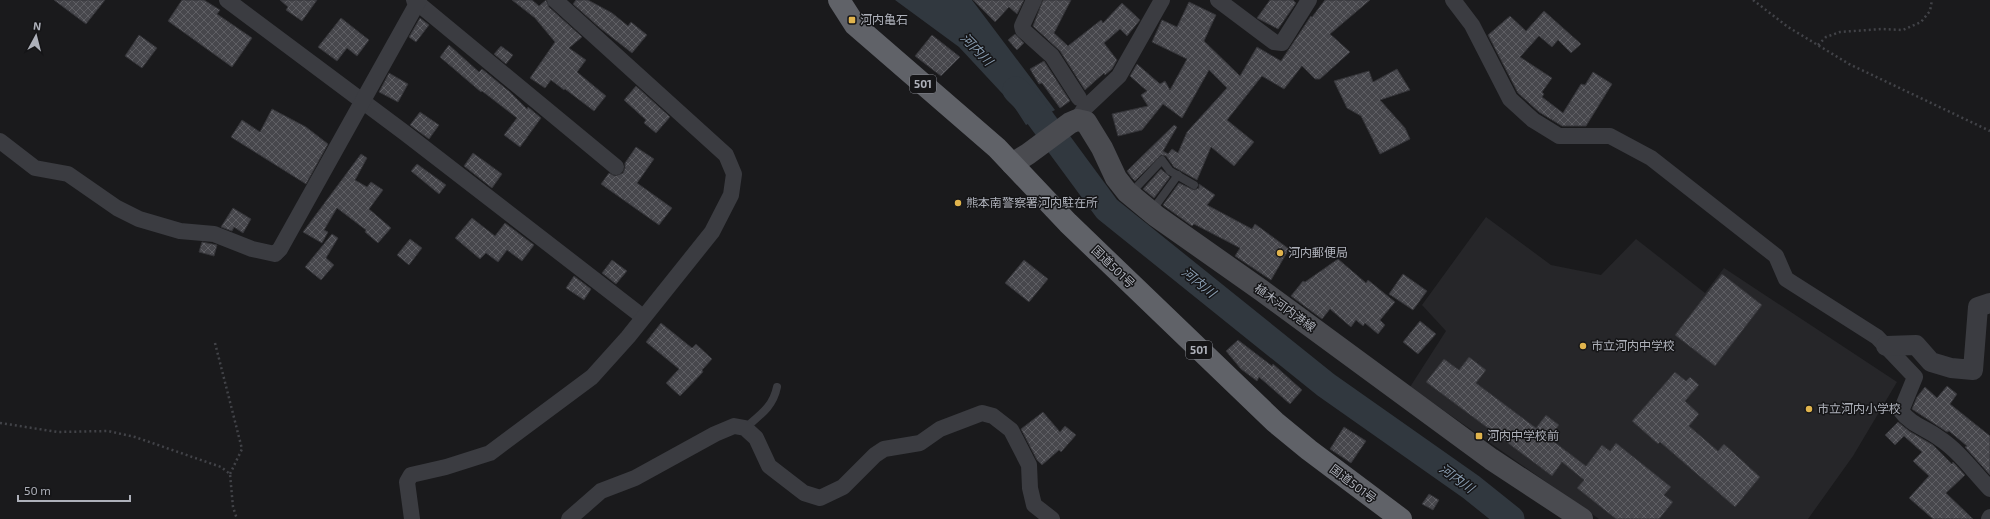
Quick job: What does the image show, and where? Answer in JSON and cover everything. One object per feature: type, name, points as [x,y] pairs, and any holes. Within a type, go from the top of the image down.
[{"type":"highway","name":"国道501号","points":[[839,0],[855,25],[997,148],[1020,159],[1068,223],[1275,422],[1309,450],[1401,519]]},
{"type":"main road","points":[[1020,159],[1074,122]]},
{"type":"main road","name":"植木河内港線","points":[[1074,122],[1086,122],[1102,148],[1116,178],[1130,195],[1151,212],[1491,459],[1582,519]]},
{"type":"street","points":[[227,0],[363,101],[643,317]]},
{"type":"street","points":[[412,519],[407,482],[411,475],[446,467],[490,453],[592,377],[628,337],[712,232],[731,195],[734,174],[726,155],[555,0]]},
{"type":"street","points":[[1074,122],[1084,109],[1119,76],[1162,0]]},
{"type":"street","points":[[1218,0],[1274,42],[1282,43],[1309,0]]},
{"type":"street","points":[[1453,0],[1472,25],[1510,99],[1533,120],[1559,136],[1610,136],[1651,158],[1776,256],[1786,279],[1877,337],[1915,377],[1901,411],[1908,420],[1940,438],[1953,449],[1990,489]]},
{"type":"street","points":[[0,141],[36,168],[68,174],[117,208],[139,219],[180,231],[214,234],[252,249],[276,254],[363,101],[417,1],[616,167]]},
{"type":"street","points":[[1031,1],[1022,26],[1052,56],[1079,98]]},
{"type":"street","points":[[1886,346],[1916,345],[1931,362],[1951,368],[1973,370],[1978,308],[1990,303]]},
{"type":"street","points":[[569,519],[601,491],[634,478],[715,434],[734,426],[745,428],[756,438],[769,466],[804,493],[820,498],[842,488],[874,455],[884,449],[920,443],[940,429],[982,413],[993,416],[1010,430],[1029,465],[1030,488],[1034,505],[1052,519]]},
{"type":"lane","points":[[1130,195],[1162,160],[1170,171],[1194,185]]},
{"type":"lane","points":[[1151,212],[1178,175]]},
{"type":"lane","points":[[745,428],[767,410],[775,398],[777,387]]},
{"type":"path","points":[[1753,0],[1788,27],[1849,64],[1990,131]]},
{"type":"path","points":[[1818,45],[1826,37],[1840,32],[1882,29],[1903,30],[1921,22],[1930,11],[1932,0]]},
{"type":"path","points":[[215,343],[242,449],[230,474],[233,507],[237,519]]},
{"type":"path","points":[[0,423],[58,432],[108,431],[135,436],[221,467],[230,474]]},
{"type":"shaded area","points":[[1486,217],[1551,265],[1601,275],[1636,239],[1705,293],[1724,268],[1897,382],[1853,456],[1808,519],[1599,519],[1410,387],[1446,331],[1422,305]]},
{"type":"water","points":[[895,0],[972,0],[1055,110],[1026,125],[1013,105],[959,47]]},
{"type":"building","points":[[54,0],[105,0],[86,24]]},
{"type":"building","points":[[182,0],[204,0],[220,10],[217,14],[252,38],[232,67],[168,21]]},
{"type":"building","points":[[280,0],[317,0],[302,21],[286,10],[288,7]]},
{"type":"building","points":[[512,0],[532,0],[539,6],[546,0],[549,7],[582,37],[569,48],[586,60],[577,72],[606,96],[594,111],[551,80],[545,88],[530,78],[555,42],[535,18]]},
{"type":"building","points":[[576,0],[588,0],[612,13],[628,26],[631,22],[647,35],[632,53],[600,28],[573,4]]},
{"type":"building","points":[[973,0],[1024,0],[1017,14],[1009,7],[995,22]]},
{"type":"building","points":[[1043,0],[1071,0],[1054,33],[1068,46],[1101,20],[1103,23],[1122,3],[1140,20],[1127,36],[1120,29],[1104,43],[1117,60],[1112,69],[1105,75],[1104,73],[1085,90],[1060,51],[1033,26]]},
{"type":"building","points":[[1270,0],[1293,0],[1296,3],[1278,29],[1257,18]]},
{"type":"building","points":[[1325,0],[1370,0],[1330,34],[1350,52],[1320,79],[1315,79],[1302,66],[1284,89],[1262,76],[1227,120],[1254,142],[1234,166],[1211,147],[1197,180],[1174,167],[1166,156],[1161,155],[1135,181],[1132,178],[1127,171],[1174,125],[1177,127],[1163,151],[1168,154],[1172,149],[1178,153],[1187,132],[1227,88],[1209,70],[1182,118],[1163,104],[1142,130],[1118,136],[1112,114],[1148,106],[1141,95],[1147,91],[1130,76],[1137,64],[1160,84],[1165,81],[1170,90],[1187,59],[1152,42],[1162,20],[1177,27],[1189,2],[1216,15],[1204,41],[1240,76],[1257,47],[1281,61],[1311,16],[1312,17]]},
{"type":"building","points":[[1544,11],[1581,44],[1571,53],[1558,40],[1552,47],[1539,36],[1520,57],[1552,78],[1542,92],[1544,94],[1542,97],[1563,113],[1581,84],[1585,85],[1593,72],[1612,84],[1586,126],[1562,126],[1539,112],[1518,93],[1488,35],[1510,16],[1526,31]]},
{"type":"building","points":[[341,18],[369,40],[357,56],[347,48],[337,61],[318,47]]},
{"type":"building","points":[[420,18],[429,25],[416,42],[409,37]]},
{"type":"building","points":[[1015,34],[1024,43],[1017,50],[1008,40]]},
{"type":"building","points":[[139,35],[157,48],[142,68],[125,56]]},
{"type":"building","points":[[932,35],[960,57],[941,76],[915,56]]},
{"type":"building","points":[[449,45],[479,72],[482,69],[510,92],[527,109],[528,107],[541,118],[520,147],[504,135],[517,118],[482,91],[481,92],[440,57]]},
{"type":"building","points":[[501,46],[513,55],[506,64],[494,54]]},
{"type":"building","points":[[1044,61],[1070,101],[1060,108],[1042,83],[1039,84],[1030,69]]},
{"type":"building","points":[[1397,69],[1410,90],[1380,100],[1405,128],[1410,139],[1380,154],[1361,116],[1347,108],[1334,81],[1369,71],[1373,82]]},
{"type":"building","points":[[389,73],[408,84],[398,102],[379,92]]},
{"type":"building","points":[[636,86],[670,117],[656,133],[644,123],[646,120],[624,100]]},
{"type":"building","points":[[272,109],[306,127],[328,144],[306,184],[231,137],[242,120],[260,132]]},
{"type":"building","points":[[420,112],[439,125],[429,139],[410,125]]},
{"type":"building","points":[[636,147],[654,159],[637,183],[672,208],[659,225],[601,184],[609,173],[615,176],[623,173],[625,163]]},
{"type":"building","points":[[473,153],[502,174],[492,188],[464,166]]},
{"type":"building","points":[[361,154],[367,158],[355,180],[367,187],[371,182],[383,190],[369,209],[391,228],[378,243],[365,232],[366,230],[337,208],[324,230],[328,232],[322,243],[303,232]]},
{"type":"building","points":[[417,164],[446,185],[439,194],[411,171]]},
{"type":"building","points":[[1161,169],[1170,177],[1154,198],[1143,189]]},
{"type":"building","points":[[1179,183],[1194,190],[1199,188],[1199,184],[1215,195],[1207,205],[1252,229],[1255,224],[1289,249],[1271,280],[1235,256],[1240,248],[1194,224],[1192,226],[1163,205]]},
{"type":"building","points":[[233,208],[251,219],[243,233],[234,227],[232,231],[221,227]]},
{"type":"building","points":[[472,218],[495,236],[505,223],[534,245],[522,261],[507,250],[498,262],[486,253],[480,259],[455,238]]},
{"type":"building","points":[[332,234],[338,238],[326,258],[334,265],[321,280],[305,267]]},
{"type":"building","points":[[410,239],[422,248],[409,265],[397,255]]},
{"type":"building","points":[[202,242],[217,245],[214,256],[199,252]]},
{"type":"building","points":[[1338,259],[1366,283],[1368,280],[1395,302],[1380,320],[1385,325],[1378,334],[1365,323],[1363,326],[1356,320],[1351,327],[1330,309],[1322,319],[1291,296],[1303,281],[1305,282]]},
{"type":"building","points":[[612,260],[627,271],[616,284],[602,273]]},
{"type":"building","points":[[1024,260],[1048,279],[1029,302],[1005,283]]},
{"type":"building","points":[[1403,274],[1427,291],[1413,310],[1389,294]]},
{"type":"building","points":[[1722,274],[1762,305],[1715,366],[1675,335]]},
{"type":"building","points":[[574,276],[591,289],[584,300],[566,288]]},
{"type":"building","points":[[1420,321],[1436,334],[1418,354],[1403,342]]},
{"type":"building","points":[[661,323],[692,348],[696,344],[712,359],[702,370],[703,372],[680,396],[666,383],[679,369],[646,342]]},
{"type":"building","points":[[1238,340],[1272,366],[1273,364],[1302,390],[1290,404],[1259,377],[1257,381],[1241,369],[1226,351]]},
{"type":"building","points":[[1469,357],[1486,370],[1476,383],[1536,428],[1546,415],[1559,425],[1549,438],[1586,466],[1602,445],[1610,451],[1616,443],[1671,487],[1664,495],[1673,502],[1659,519],[1616,519],[1577,488],[1584,480],[1562,462],[1552,476],[1426,382],[1444,359],[1459,370]]},
{"type":"building","points":[[1675,372],[1686,381],[1690,377],[1699,385],[1685,401],[1699,414],[1689,426],[1718,451],[1724,444],[1760,477],[1735,507],[1660,442],[1658,444],[1632,421]]},
{"type":"building","points":[[1947,386],[1957,394],[1950,404],[1990,436],[1990,475],[1965,447],[1967,446],[1949,431],[1947,432],[1912,409],[1917,397],[1925,387],[1937,398]]},
{"type":"building","points":[[1043,412],[1060,432],[1065,426],[1076,435],[1061,452],[1059,450],[1042,465],[1037,460],[1021,429]]},
{"type":"building","points":[[1898,422],[1909,431],[1933,445],[1952,464],[1953,462],[1965,475],[1946,493],[1973,519],[1933,519],[1909,498],[1929,476],[1913,461],[1922,452],[1904,436],[1895,445],[1885,435]]},
{"type":"building","points":[[1344,427],[1366,441],[1351,463],[1330,449]]},
{"type":"building","points":[[1429,494],[1439,500],[1433,510],[1422,504]]},
{"type":"waterway","name":"河内川","points":[[1016,90],[1029,103],[1107,209],[1326,385],[1471,487],[1511,519]]},
{"type":"place","name":"河内亀石","points":[[852,20]]},
{"type":"place","name":"熊本南警察署河内駐在所","points":[[958,203]]},
{"type":"place","name":"河内郵便局","points":[[1280,253]]},
{"type":"place","name":"市立河内中学校","points":[[1583,346]]},
{"type":"place","name":"市立河内小学校","points":[[1809,409]]},
{"type":"place","name":"河内中学校前","points":[[1479,436]]}]
